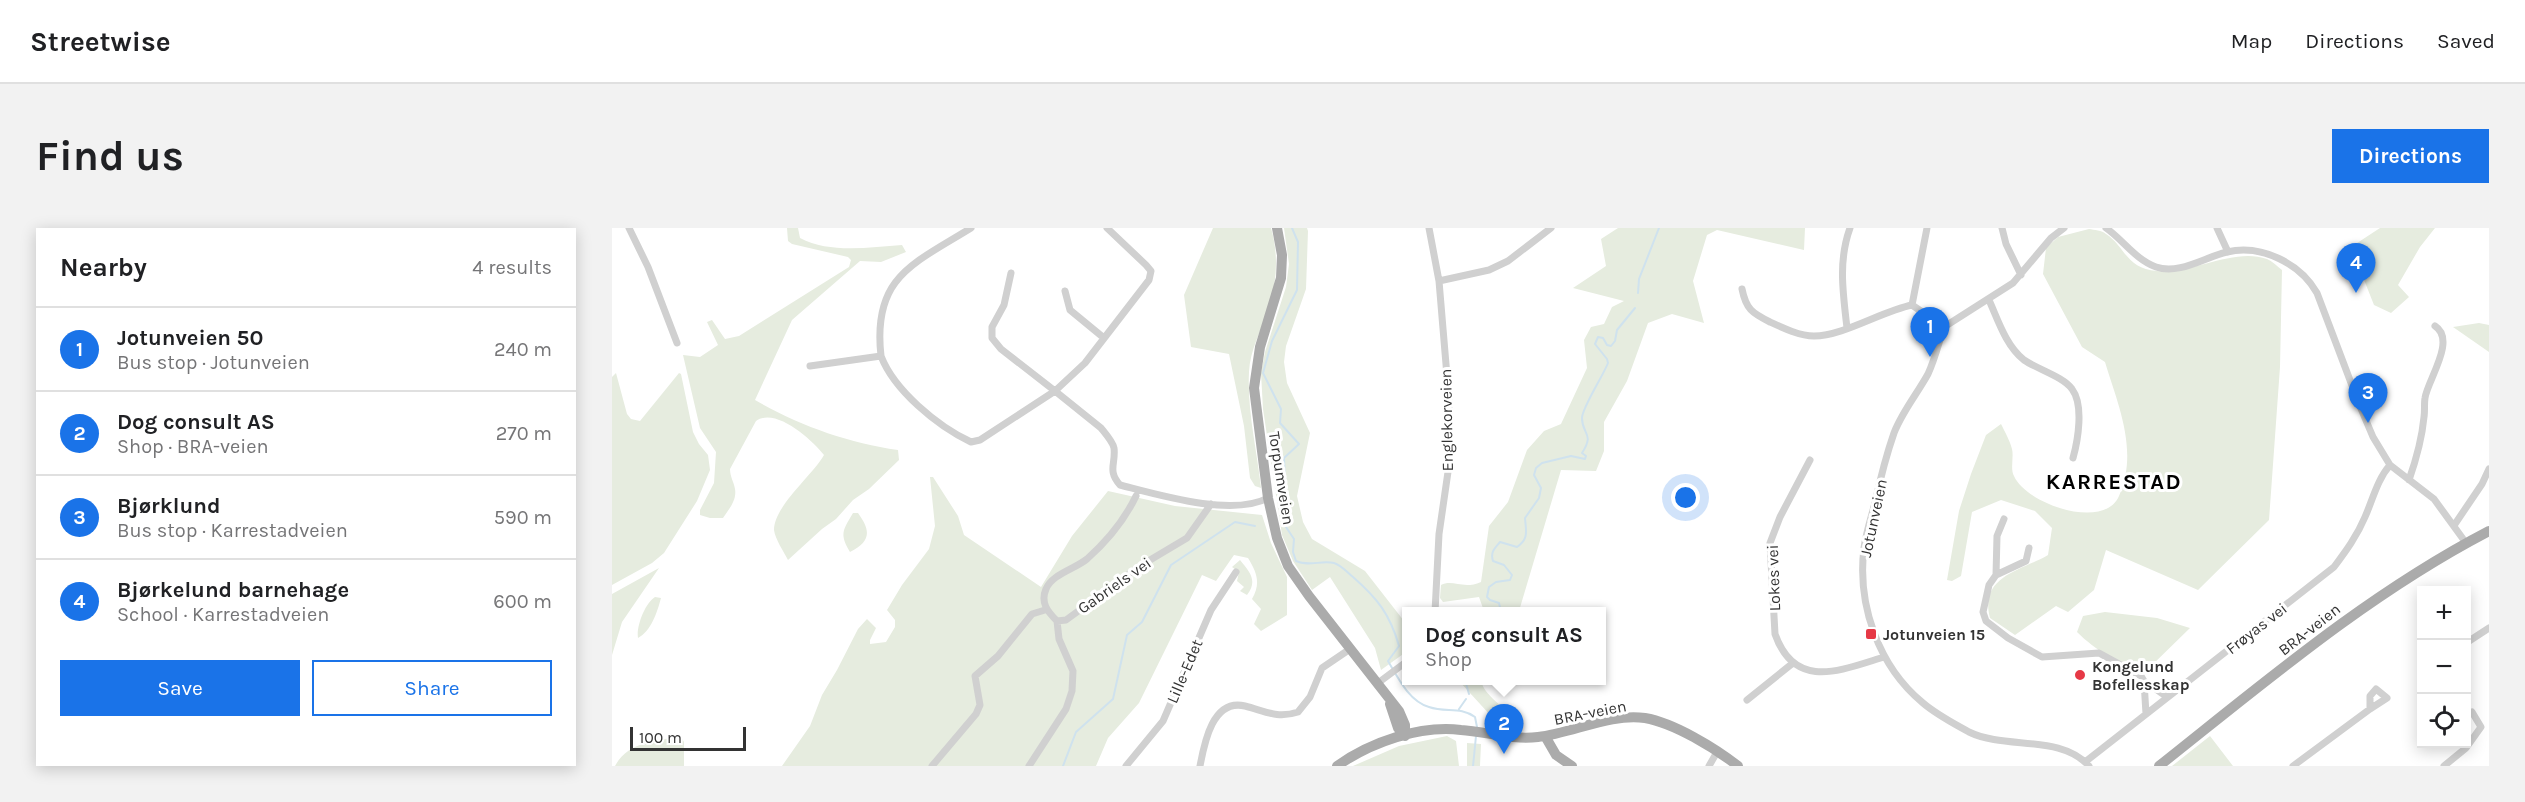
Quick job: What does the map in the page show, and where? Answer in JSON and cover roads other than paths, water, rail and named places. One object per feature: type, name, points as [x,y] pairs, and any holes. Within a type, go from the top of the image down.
[{"type":"main road","name":"Torpumveien","points":[[1277,228],[1282,255],[1281,278],[1260,347],[1254,379],[1268,498],[1277,538],[1287,566],[1350,649],[1382,680],[1390,700],[1399,711],[1405,725],[1405,736]]},
{"type":"main road","name":"BRA-veien","points":[[2159,766],[2339,624],[2404,579],[2489,531]]},
{"type":"main road","name":"BRA-veien","points":[[1337,766],[1365,750],[1405,736],[1442,729],[1518,738],[1545,736],[1619,719],[1640,717],[1666,725],[1738,766]]},
{"type":"main road","points":[[1545,736],[1556,755],[1572,766]]},
{"type":"street","points":[[629,228],[648,267],[677,343]]},
{"type":"street","points":[[971,228],[913,264],[891,287],[879,317],[881,356],[891,378],[926,411],[971,442],[980,440],[1055,392],[1073,376],[1149,280],[1151,271],[1107,228]]},
{"type":"street","name":"Englekorveien","points":[[1429,228],[1438,281],[1449,400],[1449,465],[1439,534],[1435,607]]},
{"type":"street","points":[[1438,281],[1489,270],[1508,261],[1551,228]]},
{"type":"street","points":[[1847,328],[1842,256],[1850,228]]},
{"type":"street","points":[[1912,305],[1927,228]]},
{"type":"street","points":[[2002,228],[2006,244],[2020,275]]},
{"type":"street","points":[[1742,289],[1745,305],[1758,316],[1813,337],[1830,334],[1897,308],[1912,305],[1944,327],[2005,289],[2051,238],[2064,228]]},
{"type":"street","points":[[2106,228],[2142,260],[2164,269],[2185,267],[2228,252],[2251,251],[2274,256],[2293,265],[2310,280],[2317,293],[2365,419],[2390,465],[2434,499],[2455,524],[2466,543]]},
{"type":"street","points":[[2217,228],[2228,252]]},
{"type":"street","points":[[1011,273],[1004,304],[992,327],[992,338],[1000,349],[1101,428],[1114,447],[1113,478],[1120,485],[1211,504],[1246,506],[1268,498]]},
{"type":"street","points":[[1065,291],[1071,310],[1104,338]]},
{"type":"street","points":[[1989,300],[2010,345],[2024,359],[2072,388],[2077,401],[2079,420],[2079,439],[2073,458]]},
{"type":"street","points":[[2409,480],[2418,449],[2425,396],[2434,378],[2444,337],[2440,329],[2435,326]]},
{"type":"street","name":"Jotunveien","points":[[1944,327],[1932,366],[1894,432],[1864,547],[1865,602],[1873,629],[1884,657],[1923,704],[1977,736],[2068,751],[2087,764]]},
{"type":"street","points":[[810,366],[881,356]]},
{"type":"street","name":"Lokes vei","points":[[1793,663],[1785,655],[1775,633],[1770,543],[1780,517],[1810,460]]},
{"type":"street","name":"Frøyas vei","points":[[2087,764],[2145,714],[2334,567],[2351,544],[2381,476],[2390,465]]},
{"type":"street","points":[[2455,524],[2489,469]]},
{"type":"street","points":[[1029,766],[1056,726],[1071,697],[1073,671],[1059,639],[1057,621],[1046,609],[1044,597],[1048,585],[1079,565],[1094,552],[1130,509],[1136,496]]},
{"type":"street","name":"Gabriels vei","points":[[1057,621],[1066,620],[1140,566],[1187,538],[1211,504]]},
{"type":"street","points":[[1996,575],[1997,536],[2004,519]]},
{"type":"street","points":[[2029,549],[2026,561],[1996,575],[1989,585],[1983,612],[1986,621],[2008,638],[2042,657],[2099,653],[2141,676],[2144,681],[2167,697]]},
{"type":"street","name":"Lille-Edet","points":[[1125,766],[1162,721],[1211,610],[1236,572]]},
{"type":"street","points":[[932,766],[976,714],[980,705],[975,676],[999,656],[1032,614],[1046,609]]},
{"type":"street","points":[[2471,640],[2489,628]]},
{"type":"street","points":[[1200,766],[1206,737],[1212,722],[1221,713],[1231,706],[1242,705],[1276,716],[1298,712],[1310,697],[1322,668],[1350,649]]},
{"type":"street","points":[[1747,700],[1793,663],[1804,670],[1817,673],[1884,657]]},
{"type":"street","points":[[1382,680],[1402,665]]},
{"type":"street","points":[[2144,681],[2145,714]]},
{"type":"street","points":[[2293,766],[2370,709]]},
{"type":"street","points":[[2444,766],[2466,748],[2481,727],[2472,712]]},
{"type":"street","points":[[1709,766],[1717,752]]},
{"type":"waterway","points":[[1292,228],[1298,242],[1297,290],[1272,341],[1263,373],[1281,409],[1280,423],[1299,444],[1284,458],[1286,501],[1282,521],[1294,539],[1293,552],[1296,561],[1334,563],[1342,567],[1382,607],[1399,646],[1388,661],[1402,684]]},
{"type":"waterway","points":[[1638,293],[1639,279],[1659,228]]},
{"type":"waterway","points":[[1500,607],[1499,603],[1487,597],[1489,587],[1496,582],[1510,580],[1512,575],[1504,565],[1493,561],[1494,550],[1500,542],[1517,547],[1523,541],[1526,534],[1525,518],[1539,498],[1541,488],[1534,475],[1536,468],[1542,463],[1571,456],[1585,459],[1586,456],[1582,453],[1588,438],[1583,424],[1583,413],[1608,363],[1595,344],[1598,337],[1603,338],[1607,345],[1611,346],[1615,341],[1617,330],[1635,308]]},
{"type":"waterway","points":[[1063,766],[1076,732],[1113,699],[1127,635],[1142,622],[1171,565],[1235,522],[1255,526]]},
{"type":"waterway","points":[[1403,685],[1422,704],[1441,710],[1464,712],[1475,717],[1477,727]]},
{"type":"waterway","points":[[1466,685],[1469,694]]},
{"type":"waterway","points":[[1459,709],[1466,699]]},
{"type":"waterway","points":[[1473,766],[1476,736]]},
{"type":"place","name":"Bjørkelund barnehage","points":[[2356,293]]},
{"type":"place","name":"Jotunveien 50","points":[[1930,357]]},
{"type":"place","name":"Bjørklund","points":[[2368,423]]},
{"type":"place","name":"Jotunveien 15","points":[[1871,634]]},
{"type":"place","name":"Kongelund Bofellesskap","points":[[2080,675]]},
{"type":"place","name":"Dog consult AS","points":[[1504,754]]},
{"type":"district","name":"KARRESTAD","points":[[2114,481]]}]
